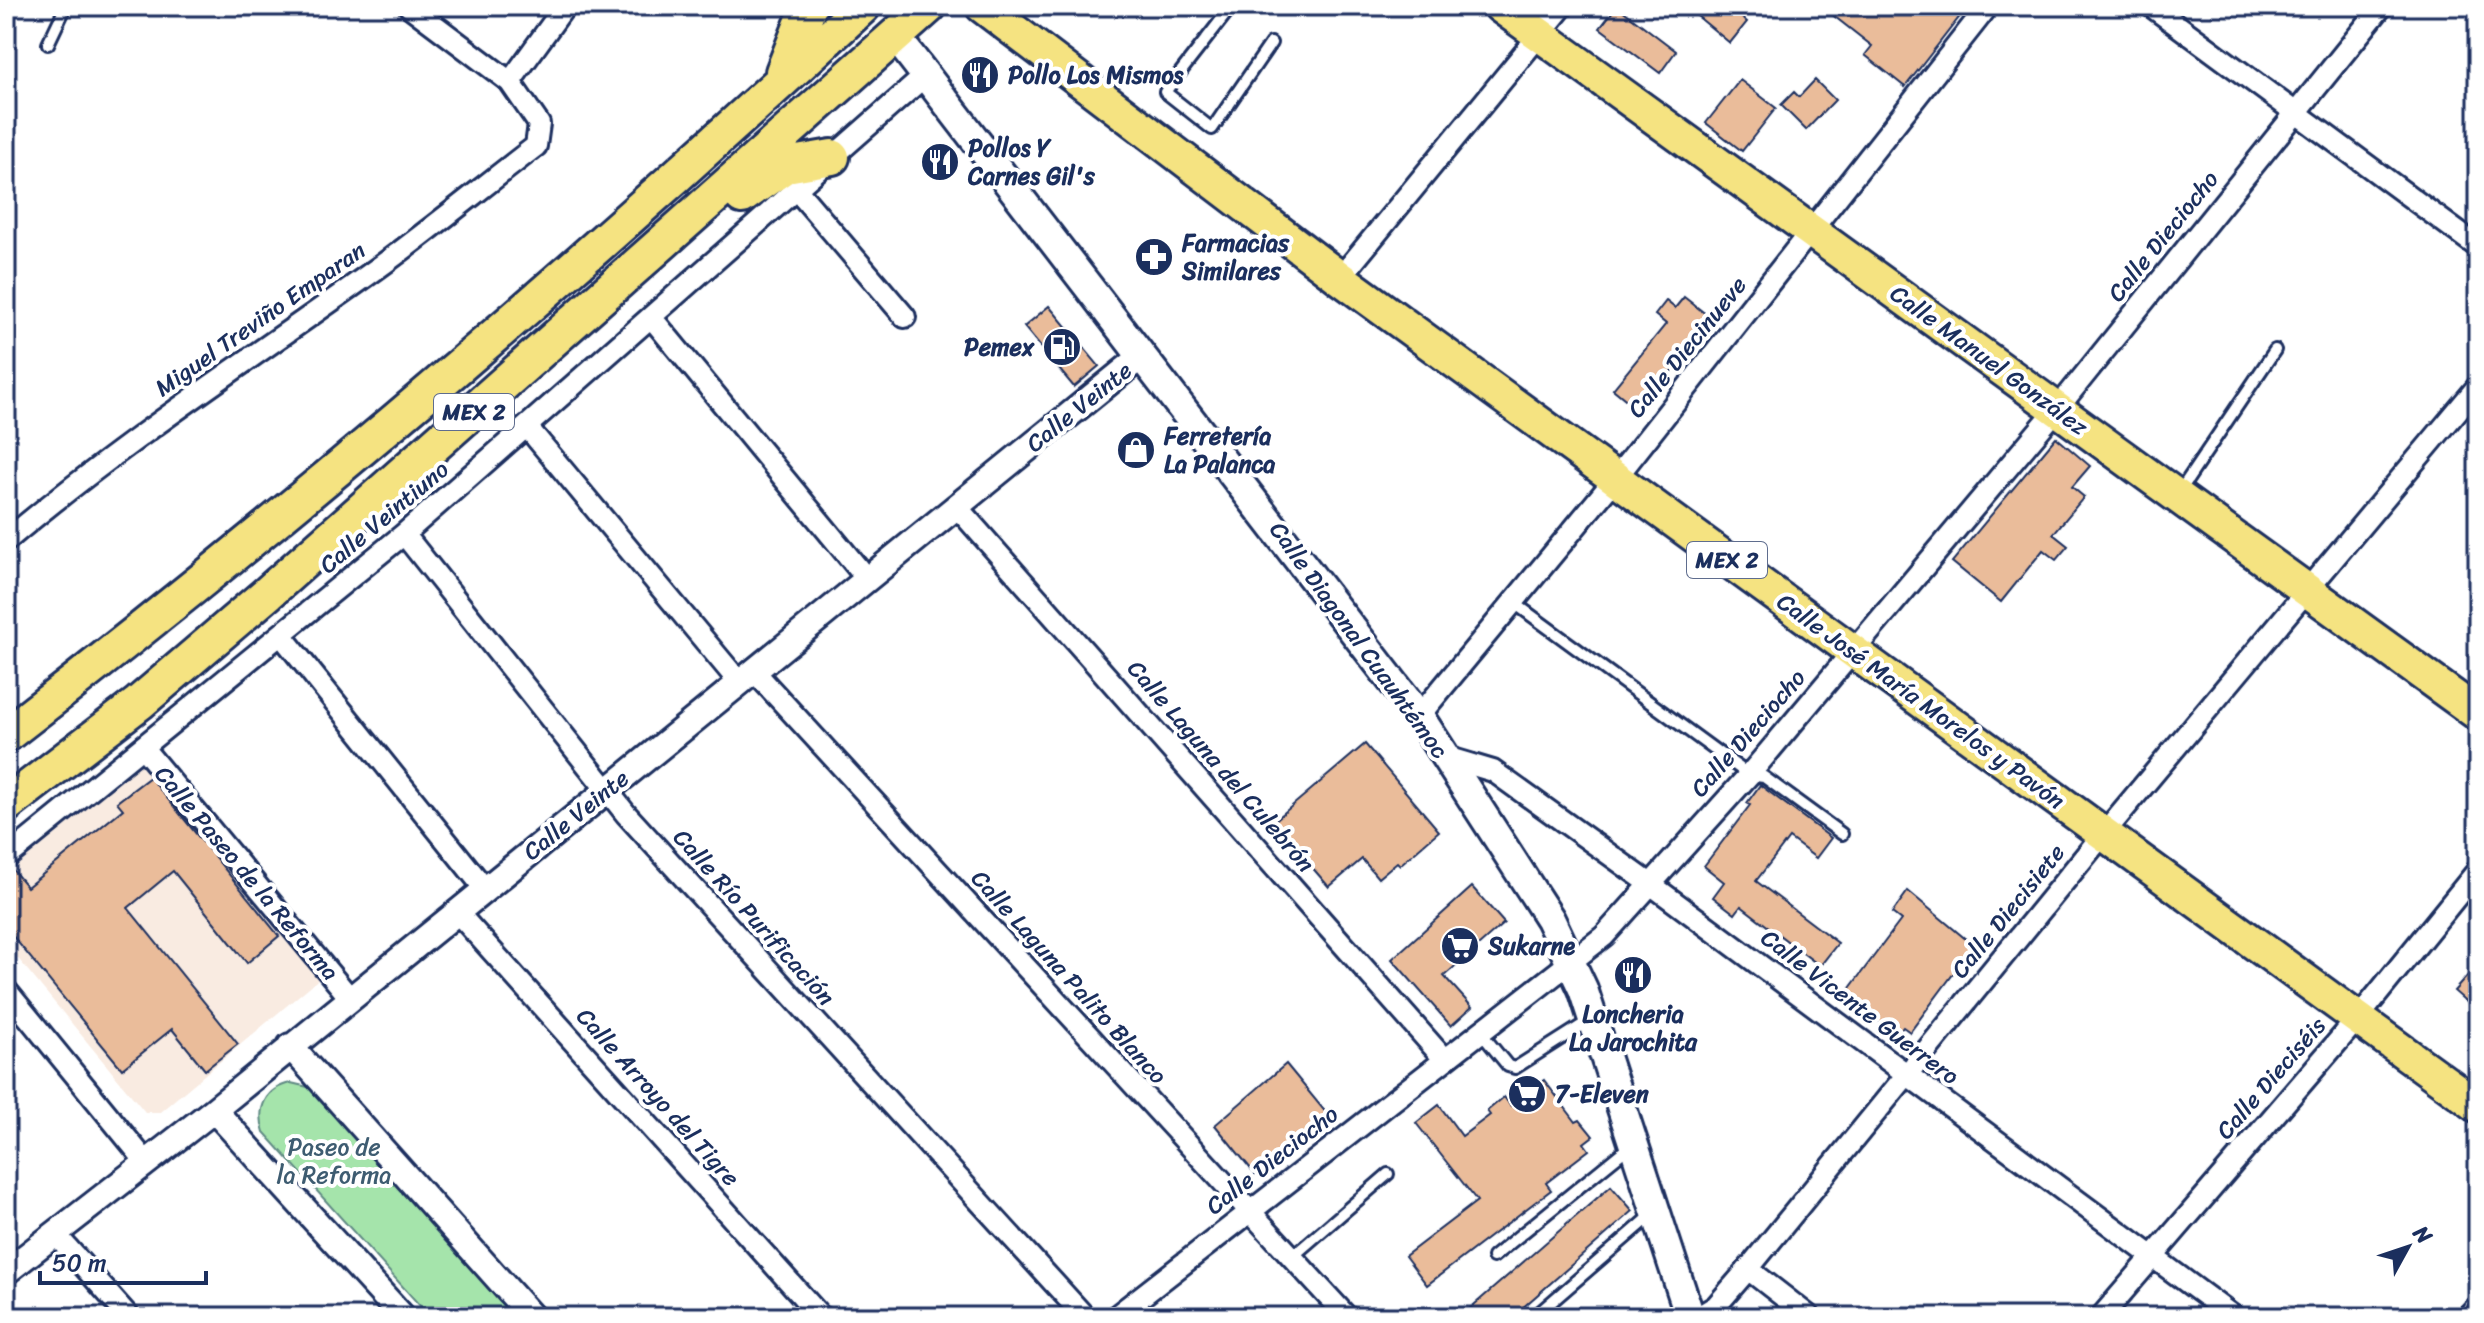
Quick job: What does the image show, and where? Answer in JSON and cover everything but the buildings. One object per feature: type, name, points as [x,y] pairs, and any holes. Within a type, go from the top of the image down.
[{"type":"highway","points":[[777,85],[809,6]]},
{"type":"highway","name":"MEX 2","points":[[6,735],[238,554],[439,383],[863,6]]},
{"type":"highway","points":[[871,6],[896,37]]},
{"type":"highway","name":"MEX 2","points":[[6,805],[139,703],[268,593],[929,6]]},
{"type":"highway","points":[[668,235],[707,221],[786,165],[832,157]]},
{"type":"main road","name":"Calle José María Morelos y Pavón","points":[[982,6],[1340,278],[2478,1106]]},
{"type":"main road","name":"Calle Manuel González","points":[[1500,6],[2478,714]]},
{"type":"main road","name":"Calle Diagonal Cuauhtémoc","points":[[896,37],[1419,716],[1530,886],[1572,962],[1594,1018],[1690,1317]]},
{"type":"street","points":[[409,6],[510,82],[565,6]]},
{"type":"street","points":[[1340,278],[1563,6]]},
{"type":"street","name":"Calle Diecinueve","points":[[1419,716],[1615,479],[1988,6]]},
{"type":"street","points":[[2151,6],[2478,247]]},
{"type":"street","name":"Calle Dieciocho","points":[[1115,1317],[1604,936],[1749,775],[2057,409],[2382,6]]},
{"type":"street","name":"Calle Veintiuno","points":[[6,858],[144,749],[404,534],[927,74]]},
{"type":"street","name":"Miguel Treviño Emparan","points":[[6,541],[68,489],[394,256],[536,146],[539,124],[510,82]]},
{"type":"street","points":[[796,189],[905,317]]},
{"type":"street","points":[[651,317],[867,579]]},
{"type":"street","name":"Calle Veinte","points":[[6,1272],[57,1236],[214,1110],[1143,355]]},
{"type":"street","name":"Calle Diecisiete","points":[[1698,1317],[1716,1306],[1748,1269],[2104,833],[2478,386]]},
{"type":"street","name":"Calle Laguna Palito Blanco","points":[[528,428],[746,676],[1347,1317]]},
{"type":"street","name":"Calle Laguna del Culebrón","points":[[957,507],[1445,1060]]},
{"type":"street","name":"Calle Río Purificación","points":[[404,534],[647,838],[1085,1317]]},
{"type":"street","points":[[282,636],[485,889]]},
{"type":"street","name":"Calle Paseo de la Reforma","points":[[144,749],[350,998]]},
{"type":"street","name":"Calle Vicente Guerrero","points":[[1446,757],[1493,771],[2234,1317]]},
{"type":"street","name":"Calle Dieciséis","points":[[2101,1317],[2358,1018],[2478,870]]},
{"type":"street","name":"Calle Arroyo del Tigre","points":[[457,912],[821,1317]]},
{"type":"street","points":[[6,990],[147,1163]]},
{"type":"street","points":[[290,1046],[532,1317]]},
{"type":"street","points":[[214,1110],[403,1317]]},
{"type":"street","points":[[57,1236],[129,1317]]},
{"type":"street","points":[[1748,1269],[1810,1317]]},
{"type":"street","points":[[2467,1317],[2478,1305]]},
{"type":"lane","points":[[48,44],[66,6]]},
{"type":"lane","points":[[1232,6],[1165,92],[1212,129],[1271,43]]},
{"type":"lane","points":[[2177,496],[2275,350]]},
{"type":"lane","points":[[1513,602],[1749,775],[1764,777],[1842,834]]},
{"type":"lane","points":[[1481,1033],[1508,1066],[1515,1068],[1594,1018]]},
{"type":"lane","points":[[1493,1257],[1634,1142]]},
{"type":"lane","points":[[1292,1257],[1388,1174]]},
{"type":"lane","points":[[1534,1317],[1656,1211]]},
{"type":"shaded area","points":[[142,761],[321,977],[160,1112],[145,1112],[6,944],[6,871]]},
{"type":"green space","name":"Paseo de la Reforma","points":[[291,1083],[312,1088],[517,1317],[430,1317],[264,1132],[261,1115],[265,1100],[275,1089]]},
{"type":"place","name":"Pollo Los Mismos","points":[[980,75]]},
{"type":"place","name":"Pollos Y Carnes Gil's","points":[[940,162]]},
{"type":"place","name":"Farmacias Similares","points":[[1154,257]]},
{"type":"place","name":"Pemex","points":[[1062,347]]},
{"type":"place","name":"Ferretería La Palanca","points":[[1136,450]]},
{"type":"place","name":"Sukarne","points":[[1460,946]]},
{"type":"place","name":"Loncheria La Jarochita","points":[[1633,975]]},
{"type":"place","name":"7-Eleven","points":[[1527,1094]]}]
